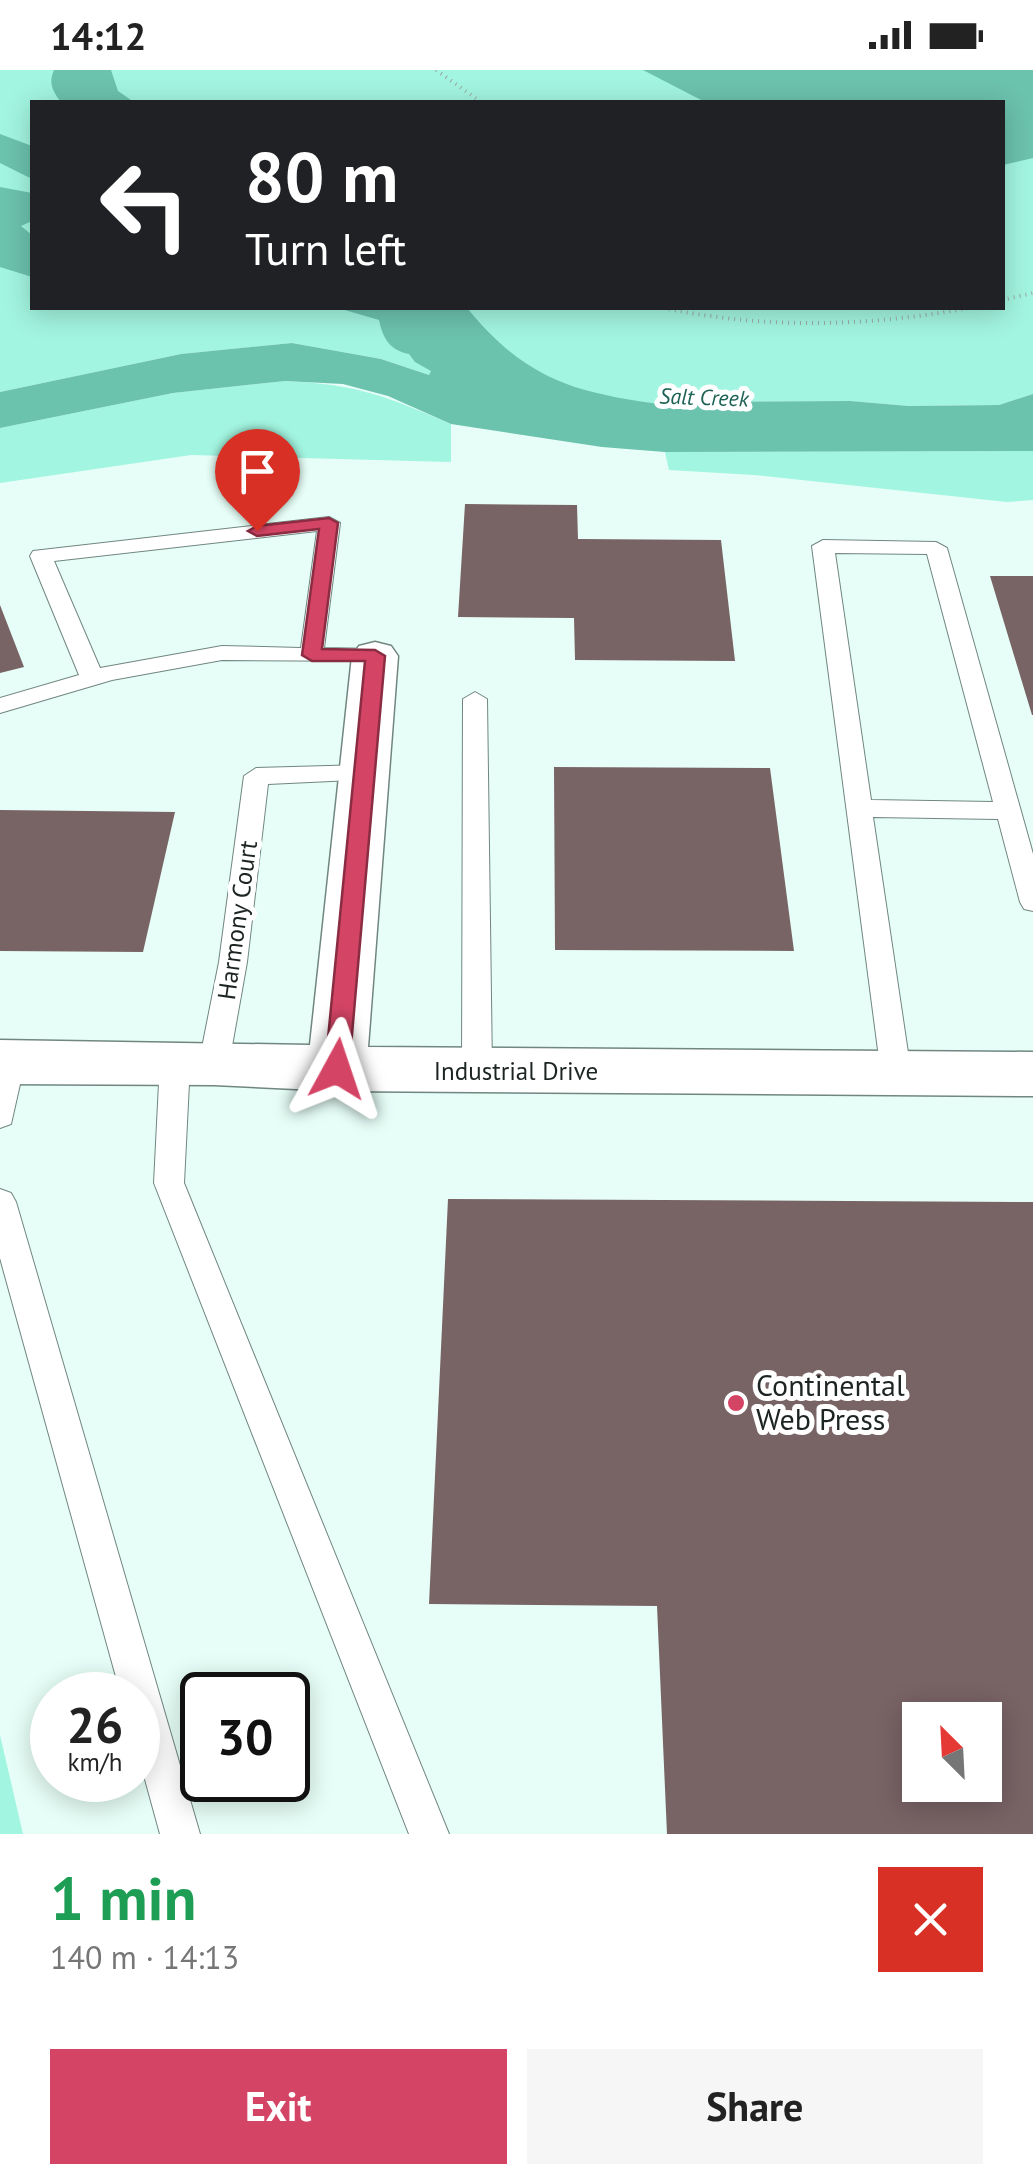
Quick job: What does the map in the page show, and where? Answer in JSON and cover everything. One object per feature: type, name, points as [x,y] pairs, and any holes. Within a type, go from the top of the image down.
[{"type":"street","points":[[337,1069],[375,656]]},
{"type":"street","name":"Industrial Drive","points":[[3,1080],[194,1063],[477,1071],[1033,1074]]},
{"type":"lane","points":[[92,678],[41,556],[329,523],[312,655]]},
{"type":"lane","points":[[896,1073],[823,546],[936,548],[1033,902]]},
{"type":"lane","points":[[0,706],[92,678],[222,653],[375,656]]},
{"type":"lane","points":[[476,699],[477,1071]]},
{"type":"lane","name":"Harmony Court","points":[[364,773],[256,776],[233,962],[194,1063],[169,1183],[429,1834]]},
{"type":"lane","points":[[860,808],[1008,811]]},
{"type":"lane","points":[[0,1202],[180,1834]]},
{"type":"path","points":[[436,70],[478,100]]},
{"type":"path","points":[[1005,299],[1033,292]]},
{"type":"path","points":[[673,310],[767,324],[844,326],[906,321],[959,310]]},
{"type":"shaded area","points":[[0,70],[1033,70],[1033,394],[999,405],[909,406],[850,401],[693,402],[681,407],[429,375],[381,359],[292,343],[181,354],[0,392]]},
{"type":"shaded area","points":[[54,70],[111,70],[118,91],[131,100],[60,100],[51,79]]},
{"type":"shaded area","points":[[643,70],[1033,70],[1033,158],[1005,165],[1005,100],[701,100]]},
{"type":"shaded area","points":[[0,134],[30,145],[30,178],[0,163]]},
{"type":"shaded area","points":[[0,187],[30,193],[30,222],[21,226],[30,233],[30,276],[0,267]]},
{"type":"shaded area","points":[[345,310],[469,310],[514,355],[562,382],[616,397],[681,407],[693,402],[850,401],[909,406],[999,405],[1033,394],[1033,451],[665,452],[602,447],[451,424],[388,396],[343,384],[285,381],[173,393],[0,428],[0,392],[181,354],[292,343],[381,359],[429,375],[431,371],[388,343],[379,320]]},
{"type":"shaded area","points":[[284,381],[371,393],[451,424],[451,462],[191,455],[0,483],[0,428],[173,393]]},
{"type":"shaded area","points":[[1033,451],[1033,500],[1007,502],[754,475],[669,470],[665,452]]},
{"type":"shaded area","points":[[0,1735],[23,1834],[0,1834]]},
{"type":"building","points":[[465,504],[577,505],[578,539],[721,540],[735,661],[575,660],[574,618],[458,617]]},
{"type":"building","points":[[990,576],[1033,576],[1033,715],[1032,715]]},
{"type":"building","points":[[0,605],[24,667],[0,673]]},
{"type":"building","points":[[554,767],[770,768],[794,951],[555,950]]},
{"type":"building","points":[[0,810],[175,812],[143,952],[0,951]]},
{"type":"building","name":"Continental Web Press","points":[[448,1199],[1033,1202],[1033,1834],[667,1834],[657,1606],[429,1604]]},
{"type":"place","name":"Continental Web Press","points":[[736,1403]]},
{"type":"route","points":[[257,531],[329,523],[312,655],[375,656],[337,1069]]},
{"type":"water label","name":"Salt Creek","points":[[704,397]]}]
